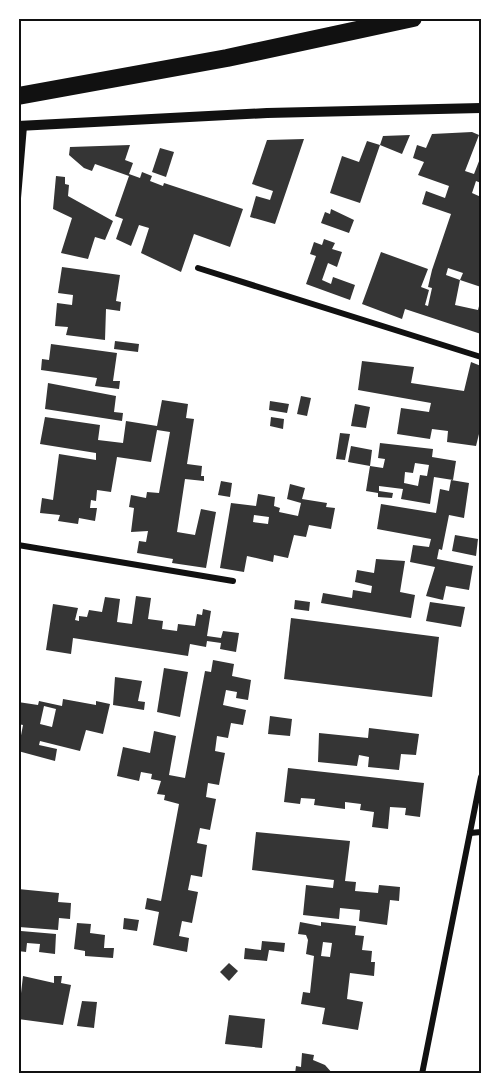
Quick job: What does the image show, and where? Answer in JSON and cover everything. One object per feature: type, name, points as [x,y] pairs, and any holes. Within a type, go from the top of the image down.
[{"type":"highway","points":[[18,96],[227,58],[413,18]]},
{"type":"street","points":[[18,198],[21,126],[267,113],[481,108]]},
{"type":"street","points":[[198,268],[481,357]]},
{"type":"street","points":[[18,545],[233,581]]},
{"type":"street","points":[[422,1074],[481,777]]},
{"type":"street","points":[[470,833],[481,832]]},
{"type":"building","points":[[472,132],[479,135],[465,171],[474,174],[481,156],[481,183],[476,181],[472,193],[481,197],[481,287],[460,280],[455,305],[478,310],[481,298],[481,334],[405,309],[402,319],[362,304],[381,252],[428,269],[421,287],[429,290],[425,305],[428,306],[432,288],[428,287],[432,270],[451,214],[422,204],[426,191],[445,198],[449,186],[418,175],[424,162],[413,158],[417,145],[426,148],[432,134]],"holes":[[[448,268],[463,273],[460,280],[446,275]]]},
{"type":"building","points":[[410,135],[402,154],[380,145],[383,136]]},
{"type":"building","points":[[304,139],[275,224],[250,217],[256,196],[270,200],[273,191],[252,184],[267,140]]},
{"type":"building","points":[[367,141],[380,145],[360,203],[330,193],[342,156],[359,162]]},
{"type":"building","points":[[130,145],[125,160],[133,163],[129,174],[140,178],[142,172],[152,176],[150,181],[163,186],[164,183],[243,209],[230,247],[194,234],[181,272],[141,253],[149,228],[139,225],[131,246],[116,239],[123,219],[115,216],[129,176],[95,164],[92,171],[84,168],[69,155],[70,147]]},
{"type":"building","points":[[160,148],[174,152],[166,177],[152,172]]},
{"type":"building","points":[[56,176],[65,177],[65,184],[69,185],[68,196],[113,221],[105,240],[95,237],[88,259],[61,253],[72,218],[53,209]]},
{"type":"building","points":[[331,209],[354,220],[349,233],[321,223],[325,212],[330,214]]},
{"type":"building","points":[[324,239],[335,243],[332,249],[342,252],[337,267],[328,263],[322,280],[331,284],[333,277],[355,285],[350,300],[306,284],[316,256],[310,254],[314,242],[322,245]]},
{"type":"building","points":[[62,267],[120,275],[116,301],[121,302],[120,311],[106,309],[105,340],[66,335],[68,327],[55,326],[57,303],[72,305],[73,295],[58,293]]},
{"type":"building","points":[[115,341],[139,344],[138,352],[114,349]]},
{"type":"building","points":[[51,344],[117,353],[113,381],[120,381],[119,389],[95,386],[97,378],[41,370],[42,359],[49,360]]},
{"type":"building","points":[[362,361],[414,367],[411,383],[464,391],[471,362],[481,366],[481,426],[476,446],[447,442],[448,431],[432,429],[430,439],[397,434],[401,408],[429,412],[431,403],[358,390]]},
{"type":"building","points":[[48,383],[116,396],[114,412],[123,413],[122,421],[45,409]]},
{"type":"building","points":[[301,396],[311,398],[307,416],[297,414]]},
{"type":"building","points":[[162,400],[188,404],[186,418],[194,419],[187,464],[202,466],[201,476],[204,476],[204,481],[185,479],[177,532],[195,535],[201,509],[216,512],[206,568],[172,563],[173,559],[137,553],[139,541],[146,542],[148,531],[131,532],[134,508],[129,507],[131,495],[146,498],[147,492],[159,493],[170,432],[157,430],[151,462],[117,457],[111,492],[97,490],[96,501],[91,500],[90,508],[97,508],[95,521],[79,518],[78,524],[58,521],[60,515],[40,513],[42,498],[53,500],[59,454],[96,460],[96,453],[40,444],[45,417],[100,425],[98,440],[123,443],[126,421],[157,426]]},
{"type":"building","points":[[270,401],[289,404],[287,413],[269,410]]},
{"type":"building","points":[[355,404],[370,407],[366,428],[351,426]]},
{"type":"building","points":[[271,417],[284,419],[283,429],[270,426]]},
{"type":"building","points":[[340,433],[350,434],[345,460],[336,459]]},
{"type":"building","points":[[380,443],[433,449],[432,457],[456,461],[453,480],[434,477],[430,504],[401,499],[403,489],[379,486],[379,491],[393,493],[392,498],[378,497],[378,493],[366,491],[370,466],[383,468],[385,459],[378,458]],"holes":[[[415,463],[429,465],[427,476],[420,475],[418,486],[404,483],[405,472],[413,473]]]},
{"type":"building","points":[[351,446],[372,450],[370,466],[348,462]]},
{"type":"building","points":[[451,480],[469,483],[464,518],[449,515],[442,550],[439,549],[437,559],[473,566],[469,590],[446,586],[443,600],[426,596],[435,567],[410,562],[413,545],[429,547],[431,539],[377,529],[381,504],[436,513],[440,489],[449,491]]},
{"type":"building","points":[[221,481],[232,483],[230,497],[218,495]]},
{"type":"building","points":[[290,484],[305,488],[302,499],[327,503],[326,507],[335,508],[331,529],[309,525],[306,537],[294,535],[288,558],[274,555],[273,562],[247,556],[244,572],[220,568],[231,503],[256,506],[258,494],[275,497],[274,506],[280,508],[279,512],[298,516],[301,503],[287,499]],"holes":[[[254,515],[269,517],[268,524],[253,522]]]},
{"type":"building","points":[[455,535],[478,539],[476,556],[452,551]]},
{"type":"building","points":[[376,559],[405,561],[400,592],[415,595],[411,618],[321,603],[323,593],[352,598],[353,590],[371,593],[372,586],[355,582],[357,570],[374,573]]},
{"type":"building","points":[[136,596],[151,598],[148,619],[163,621],[162,629],[177,631],[178,624],[195,626],[197,614],[202,615],[203,609],[211,611],[207,636],[221,638],[223,631],[239,633],[236,652],[220,649],[221,643],[207,641],[206,647],[190,644],[188,656],[73,638],[71,654],[46,650],[53,604],[78,608],[75,620],[79,621],[79,616],[87,617],[89,610],[102,612],[105,597],[120,599],[117,622],[132,624]]},
{"type":"building","points":[[295,600],[310,602],[309,611],[294,609]]},
{"type":"building","points":[[430,602],[465,607],[461,627],[426,621]]},
{"type":"building","points":[[291,618],[439,637],[432,697],[284,679]]},
{"type":"building","points":[[213,660],[234,664],[232,676],[251,680],[248,700],[236,698],[237,692],[226,690],[223,705],[246,710],[243,725],[231,723],[228,738],[217,736],[215,751],[225,753],[219,785],[208,783],[206,797],[216,799],[210,830],[200,828],[197,843],[207,845],[202,877],[191,875],[188,890],[198,892],[192,923],[182,921],[179,936],[189,938],[187,952],[153,945],[159,912],[145,909],[147,898],[161,901],[179,804],[164,800],[165,795],[157,794],[161,781],[151,779],[152,774],[141,772],[139,781],[117,776],[123,747],[150,753],[154,731],[176,736],[169,775],[185,778],[205,671],[211,672]]},
{"type":"building","points":[[164,668],[188,672],[180,717],[157,712]]},
{"type":"building","points":[[115,677],[142,681],[138,701],[145,702],[144,710],[113,705]]},
{"type":"building","points":[[63,699],[96,705],[96,701],[110,704],[103,734],[86,730],[80,751],[40,741],[39,745],[57,749],[55,761],[18,751],[23,725],[18,724],[18,702],[38,705],[39,701],[62,706]],"holes":[[[44,706],[56,709],[52,727],[40,724]]]},
{"type":"building","points":[[270,716],[292,719],[290,736],[268,734]]},
{"type":"building","points":[[369,728],[419,734],[416,755],[401,754],[399,770],[368,767],[369,757],[359,755],[357,766],[318,762],[319,733],[368,738]]},
{"type":"building","points":[[288,768],[424,783],[420,817],[405,815],[406,808],[390,807],[388,829],[372,827],[374,812],[360,810],[361,804],[345,802],[345,809],[314,805],[315,799],[301,798],[300,804],[284,802]]},
{"type":"building","points":[[256,832],[350,841],[345,881],[356,882],[355,891],[378,893],[379,885],[400,887],[399,901],[390,900],[387,925],[359,921],[360,910],[340,908],[339,919],[303,915],[306,885],[333,888],[334,880],[252,870]]},
{"type":"building","points":[[18,889],[59,893],[58,902],[71,903],[70,919],[59,918],[58,930],[19,927]]},
{"type":"building","points":[[124,918],[139,920],[137,931],[123,929]]},
{"type":"building","points":[[300,922],[321,926],[321,922],[356,926],[355,935],[364,936],[362,950],[372,951],[371,962],[375,962],[374,976],[350,973],[347,999],[363,1002],[358,1030],[322,1024],[325,1008],[301,1004],[303,992],[310,993],[314,956],[306,954],[308,940],[306,935],[298,934]],"holes":[[[323,942],[332,943],[330,957],[321,956]]]},
{"type":"building","points":[[77,923],[91,924],[90,933],[105,935],[104,948],[114,948],[113,958],[85,956],[85,951],[74,949]]},
{"type":"building","points":[[18,927],[21,927],[21,931],[56,934],[55,954],[39,952],[40,944],[27,943],[26,952],[18,951]]},
{"type":"building","points":[[262,941],[285,943],[284,952],[269,950],[267,961],[244,959],[245,948],[261,950]]},
{"type":"building","points":[[229,963],[238,971],[229,981],[220,972]]},
{"type":"building","points":[[23,976],[54,983],[54,976],[62,976],[61,983],[71,985],[63,1025],[18,1019]]},
{"type":"building","points":[[82,1001],[97,1002],[94,1028],[77,1026]]},
{"type":"building","points":[[229,1015],[265,1019],[262,1048],[225,1044]]},
{"type":"building","points":[[302,1053],[314,1055],[313,1060],[325,1065],[333,1074],[295,1074],[296,1066],[301,1067]]}]
